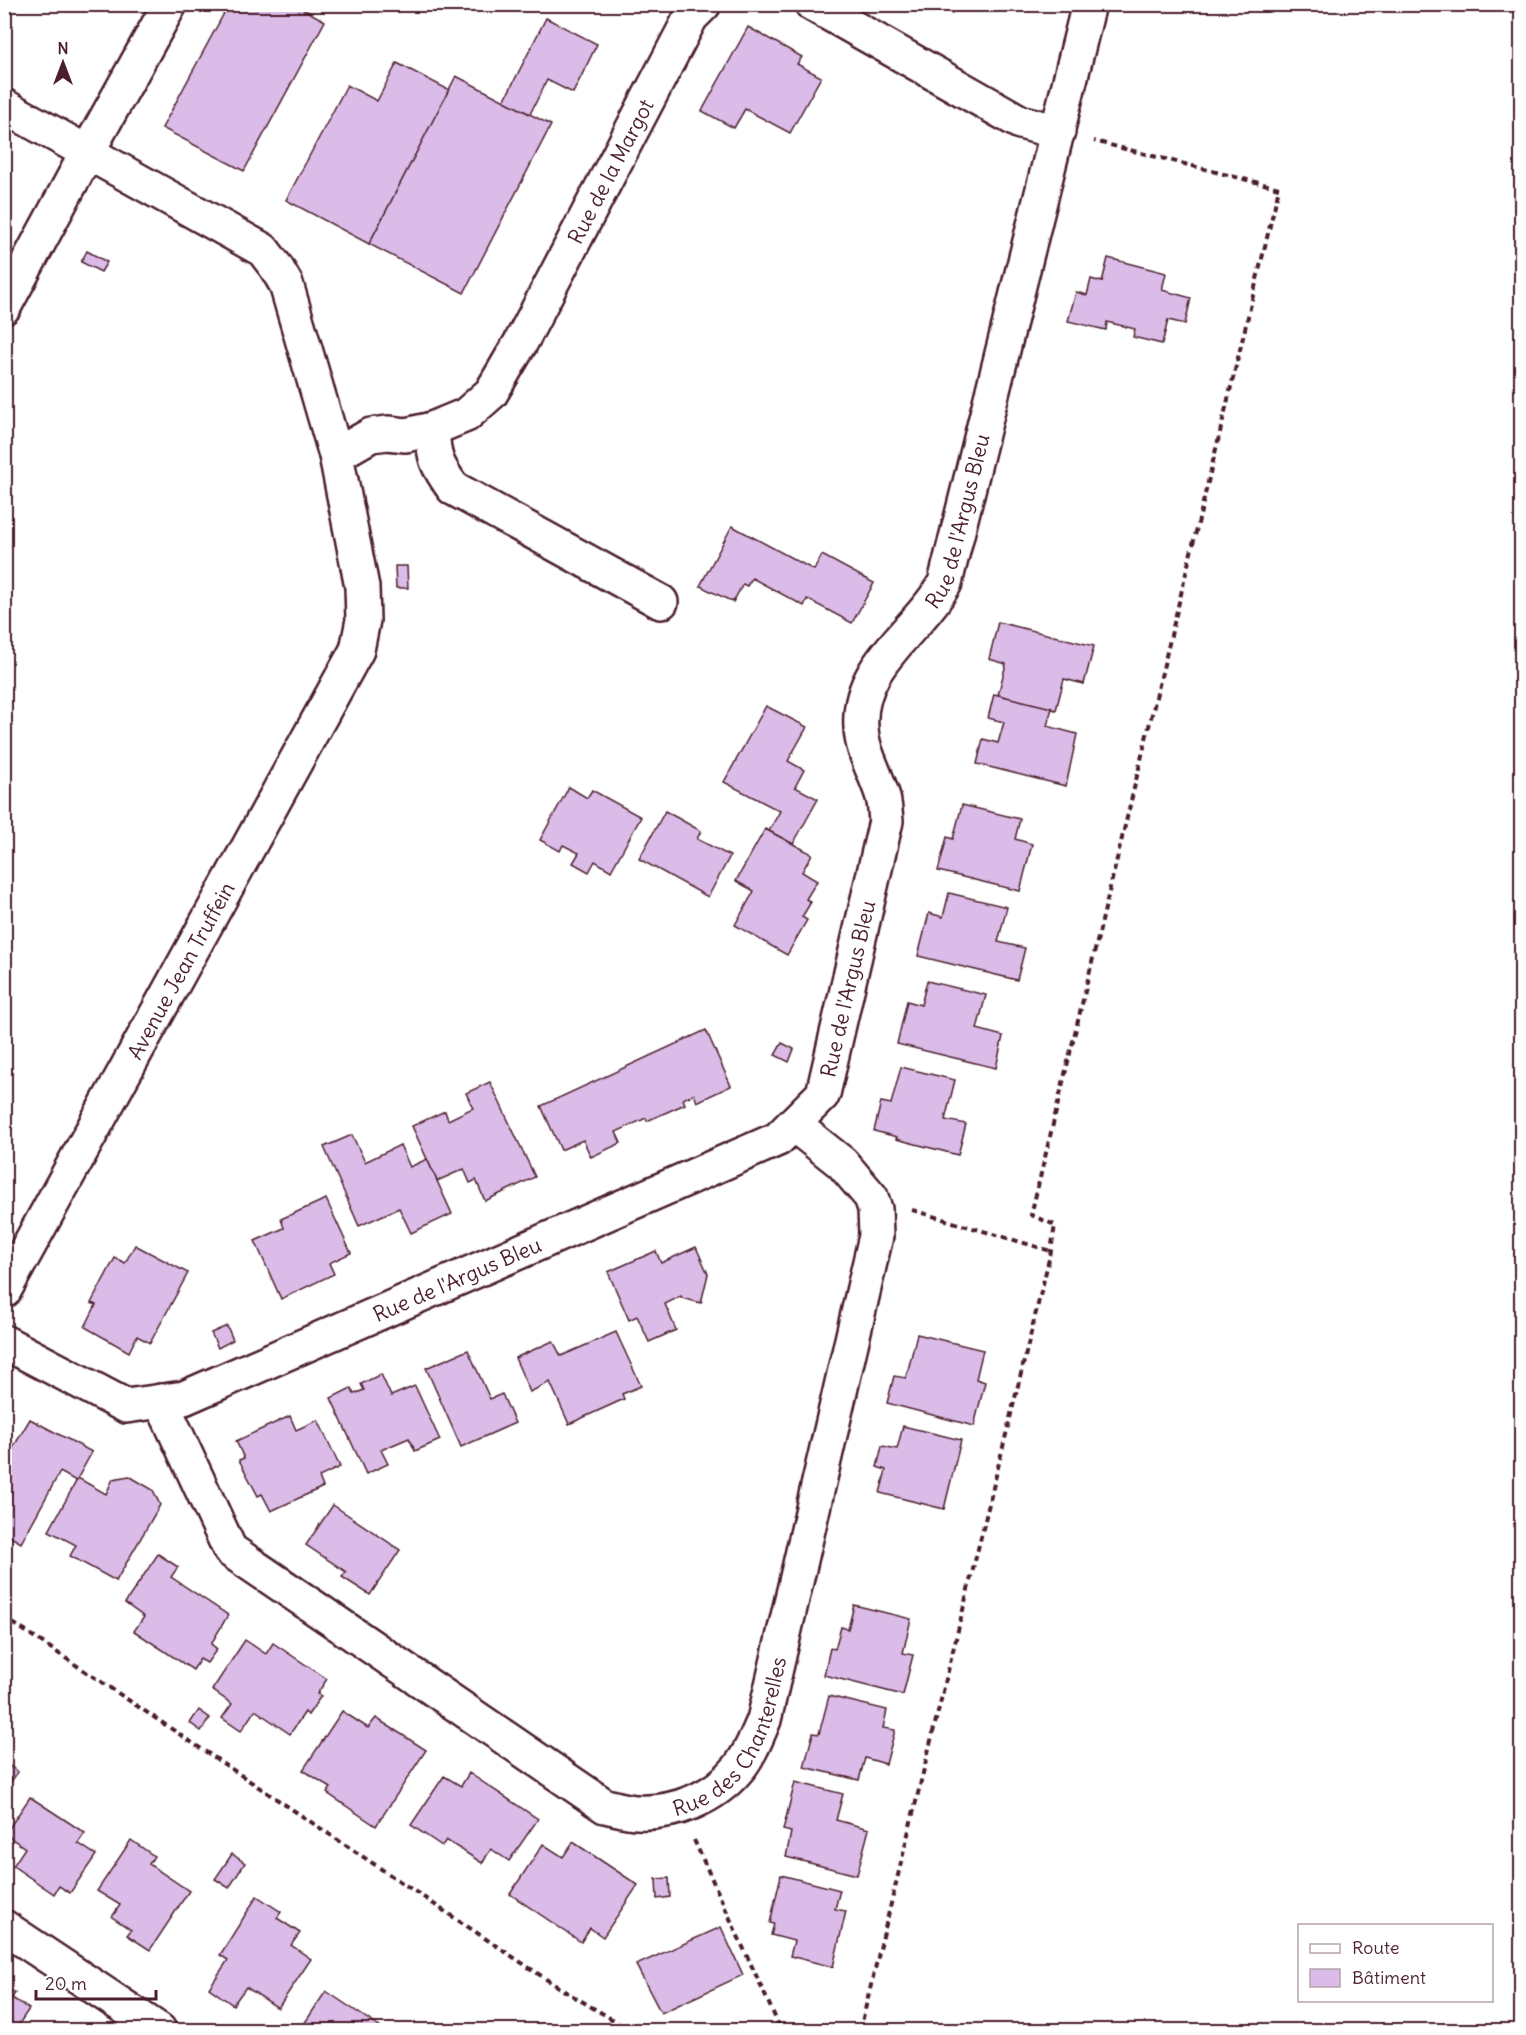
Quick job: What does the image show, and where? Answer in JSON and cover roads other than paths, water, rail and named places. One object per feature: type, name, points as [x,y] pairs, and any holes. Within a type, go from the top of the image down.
[{"type":"street","points":[[4,307],[170,4]]},
{"type":"street","name":"Rue de la Margot","points":[[336,455],[371,435],[388,433],[406,435],[432,429],[466,415],[490,393],[521,342],[692,16],[704,4]]},
{"type":"street","points":[[812,4],[1020,122],[1058,132]]},
{"type":"street","name":"Rue de l'Argus Bleu","points":[[4,1342],[126,1406],[184,1398],[768,1143],[793,1125],[823,1094],[886,821],[883,797],[868,758],[861,728],[863,700],[875,671],[892,646],[930,606],[945,583],[1089,4]]},
{"type":"street","name":"Avenue Jean Truffein","points":[[4,106],[263,250],[276,267],[286,284],[336,455],[362,587],[363,620],[357,650],[4,1291]]},
{"type":"street","points":[[432,429],[434,455],[441,471],[453,488],[662,602]]},
{"type":"street","name":"Rue des Chanterelles","points":[[161,1401],[230,1550],[605,1806],[637,1812],[680,1807],[704,1797],[723,1785],[740,1768],[764,1720],[876,1236],[875,1209],[871,1197],[842,1162],[793,1125]]},
{"type":"street","points":[[4,1927],[159,2031]]}]
